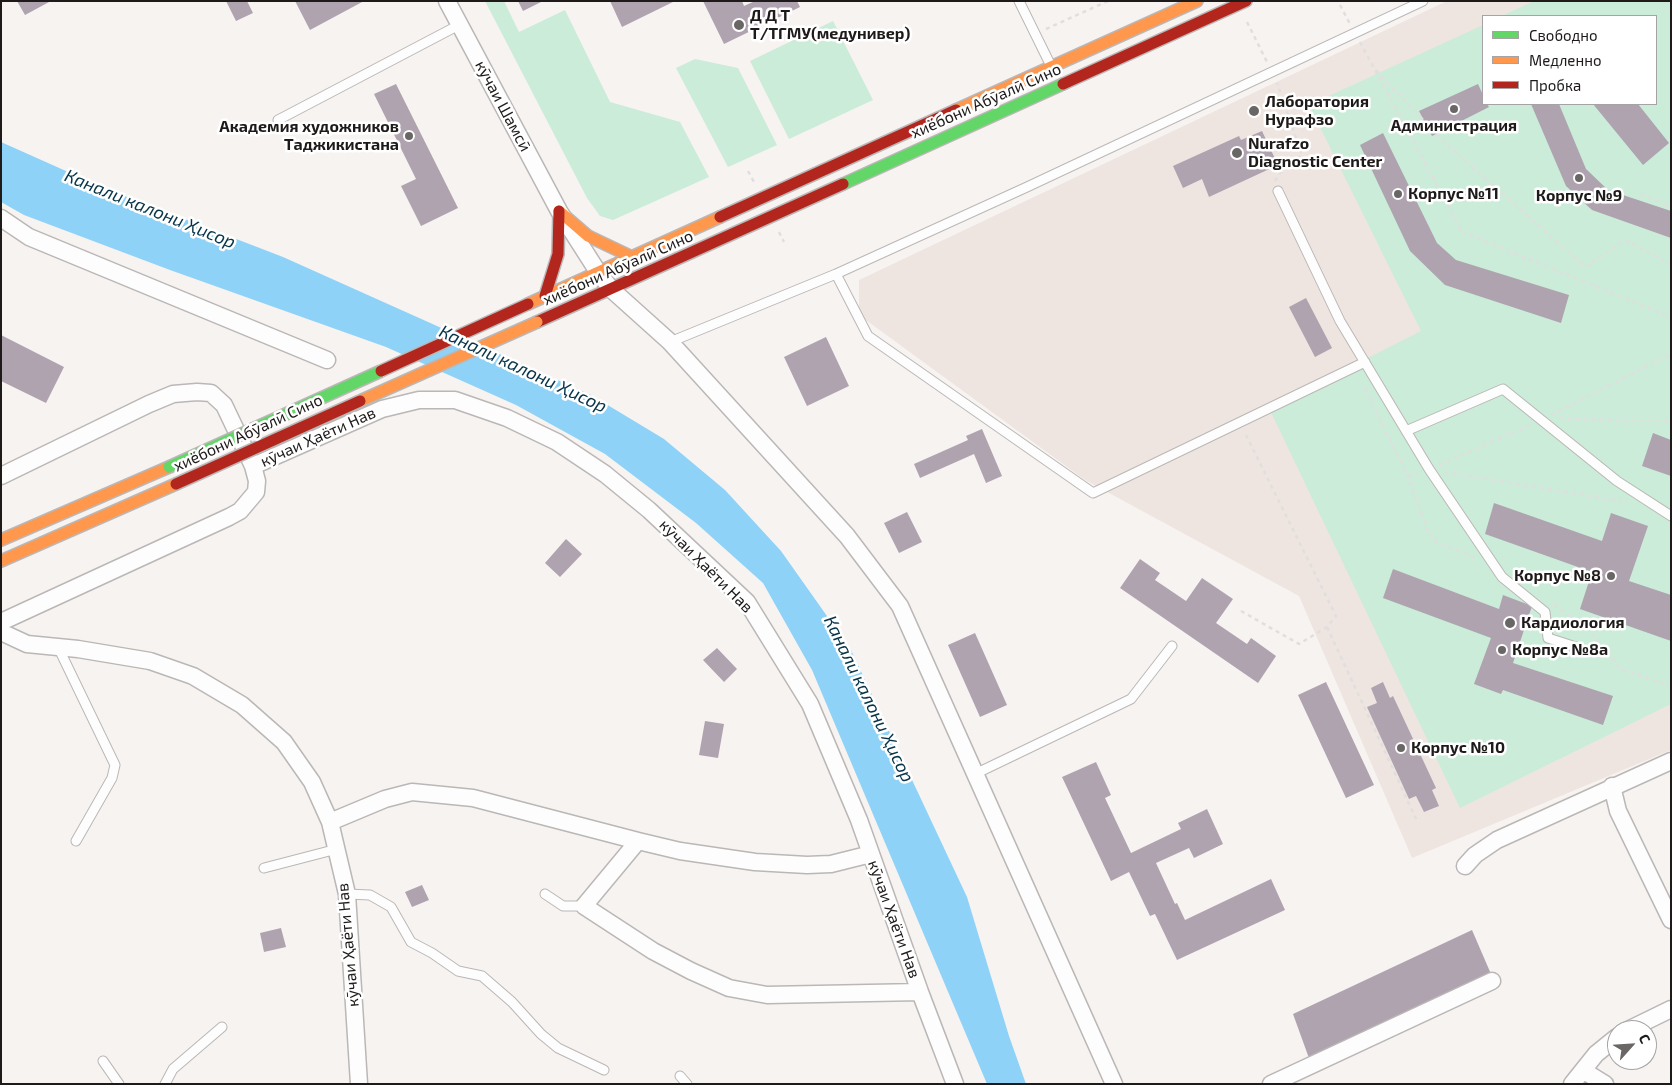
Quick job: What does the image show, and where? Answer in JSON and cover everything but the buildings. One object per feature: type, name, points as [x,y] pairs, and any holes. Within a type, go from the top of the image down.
[{"type":"main road","name":"хиёбони Абӯалӣ Сино","points":[[1,540],[169,467],[1196,1]]},
{"type":"main road","name":"хиёбони Абӯалӣ Сино","points":[[1,561],[612,289],[1242,3]]},
{"type":"main road","points":[[559,211],[588,236],[632,257]]},
{"type":"main road","points":[[545,296],[558,254],[559,211]]},
{"type":"street","name":"кӯчаи Шамсӣ","points":[[446,1],[559,211],[598,272],[612,289],[670,342],[847,536],[900,606],[1114,1084]]},
{"type":"street","points":[[1,218],[29,237],[328,360]]},
{"type":"street","points":[[1,476],[149,404],[174,394],[196,392],[211,393],[224,405],[253,466],[257,481],[256,492],[240,510],[1,622]]},
{"type":"street","name":"кӯчаи Ҳаёти Нав","points":[[253,466],[382,409],[419,400],[455,400],[506,418],[557,442],[581,457],[649,510],[747,602],[810,704],[836,760],[955,1084]]},
{"type":"street","name":"кӯчаи Ҳаёти Нав","points":[[1,632],[27,644],[150,661],[193,676],[242,705],[284,742],[312,782],[330,822],[347,894],[359,1084]]},
{"type":"street","points":[[1465,866],[1475,855],[1497,840],[1612,786],[1671,761]]},
{"type":"street","points":[[1612,786],[1618,811],[1671,920]]},
{"type":"street","points":[[330,822],[385,799],[412,792],[473,798],[680,851],[755,862],[807,866],[831,864],[871,854]]},
{"type":"street","points":[[638,841],[584,906],[653,951],[728,988],[767,996],[920,992]]},
{"type":"street","points":[[1271,1084],[1492,981]]},
{"type":"street","points":[[1648,1020],[1671,1009]]},
{"type":"street","points":[[1572,1084],[1596,1054],[1607,1045]]},
{"type":"street","points":[[1584,1071],[1605,1084]]},
{"type":"lane","points":[[1019,1],[1052,67]]},
{"type":"lane","points":[[670,342],[836,274],[1423,1]]},
{"type":"lane","points":[[278,120],[459,25]]},
{"type":"lane","points":[[1278,191],[1340,321],[1429,469],[1502,577],[1545,612],[1548,638],[1579,648]]},
{"type":"lane","points":[[836,274],[868,336],[1093,493],[1365,362]]},
{"type":"lane","points":[[1406,431],[1503,389],[1543,419],[1617,481],[1671,516]]},
{"type":"lane","points":[[975,774],[1131,699],[1172,646]]},
{"type":"lane","points":[[58,647],[115,765],[112,778],[76,841]]},
{"type":"lane","points":[[264,868],[337,849]]},
{"type":"lane","points":[[347,894],[370,895],[391,907],[411,942],[432,953],[458,971],[482,976],[512,1002],[541,1034],[558,1048],[604,1070]]},
{"type":"lane","points":[[545,894],[564,906],[584,906]]},
{"type":"lane","points":[[164,1084],[172,1069],[222,1026]]},
{"type":"lane","points":[[103,1061],[118,1084]]},
{"type":"lane","points":[[680,1076],[687,1084]]},
{"type":"path","points":[[1036,33],[1108,1]]},
{"type":"path","points":[[1242,3],[1273,72],[1302,155],[1277,177],[1274,182],[1278,191]]},
{"type":"path","points":[[1340,5],[1462,232],[1671,317]]},
{"type":"path","points":[[1374,67],[1446,143],[1585,267],[1625,240],[1671,264]]},
{"type":"path","points":[[1641,194],[1671,207]]},
{"type":"path","points":[[1355,366],[1408,478]]},
{"type":"path","points":[[1543,419],[1671,421]]},
{"type":"path","points":[[1240,422],[1336,616],[1327,627],[1299,644],[1241,611]]},
{"type":"path","points":[[1429,469],[1630,503]]},
{"type":"path","points":[[1327,627],[1417,821]]},
{"type":"shaded area","points":[[1447,1],[1671,1],[1671,750],[1412,858],[1299,596],[1085,480],[859,315],[859,280]]},
{"type":"green space","points":[[485,1],[504,1],[519,32],[565,10],[610,102],[680,122],[709,177],[613,220],[600,216],[587,198]]},
{"type":"green space","points":[[1534,1],[1671,1],[1671,704],[1460,808],[1269,408],[1421,331],[1309,105],[1482,25],[1482,105],[1657,105],[1657,15],[1504,15]]},
{"type":"green space","points":[[833,21],[873,100],[789,139],[750,61]]},
{"type":"green space","points":[[695,59],[738,68],[777,145],[728,167],[676,68]]},
{"type":"water","name":"Канали калони Ҳисор","points":[[1,142],[104,188],[283,257],[591,395],[664,439],[725,490],[781,551],[851,650],[967,897],[1009,1036],[1026,1084],[987,1084],[812,670],[763,583],[696,523],[605,454],[516,405],[386,347],[170,270],[24,215],[1,202]]},
{"type":"traffic: fast","points":[[843,184],[1063,84]]},
{"type":"traffic: fast","points":[[169,467],[381,371]]},
{"type":"traffic: slow","points":[[956,110],[1197,1]]},
{"type":"traffic: slow","points":[[559,211],[588,236],[632,257]]},
{"type":"traffic: slow","points":[[528,304],[720,217]]},
{"type":"traffic: slow","points":[[360,401],[537,322]]},
{"type":"traffic: slow","points":[[1,540],[169,467]]},
{"type":"traffic: slow","points":[[1,561],[176,484]]},
{"type":"traffic: jam","points":[[1063,84],[1246,1]]},
{"type":"traffic: jam","points":[[720,217],[956,110]]},
{"type":"traffic: jam","points":[[537,322],[843,184]]},
{"type":"traffic: jam","points":[[545,296],[558,254],[559,211]]},
{"type":"traffic: jam","points":[[381,371],[528,304]]},
{"type":"traffic: jam","points":[[176,484],[360,401]]},
{"type":"place","name":"Д Д Т Т/ТГМУ(медунивер)","points":[[739,25]]},
{"type":"place","name":"Администрация","points":[[1454,109]]},
{"type":"place","name":"Лаборатория Нурафзо","points":[[1254,111]]},
{"type":"place","name":"Академия художников Таджикистана","points":[[409,136]]},
{"type":"place","name":"Nurafzo Diagnostic Center","points":[[1237,153]]},
{"type":"place","name":"Корпус №9","points":[[1579,178]]},
{"type":"place","name":"Корпус №11","points":[[1398,194]]},
{"type":"place","name":"Корпус №8","points":[[1611,576]]},
{"type":"place","name":"Кардиология","points":[[1510,623]]},
{"type":"place","name":"Корпус №8а","points":[[1502,650]]},
{"type":"place","name":"Корпус №10","points":[[1401,748]]}]
